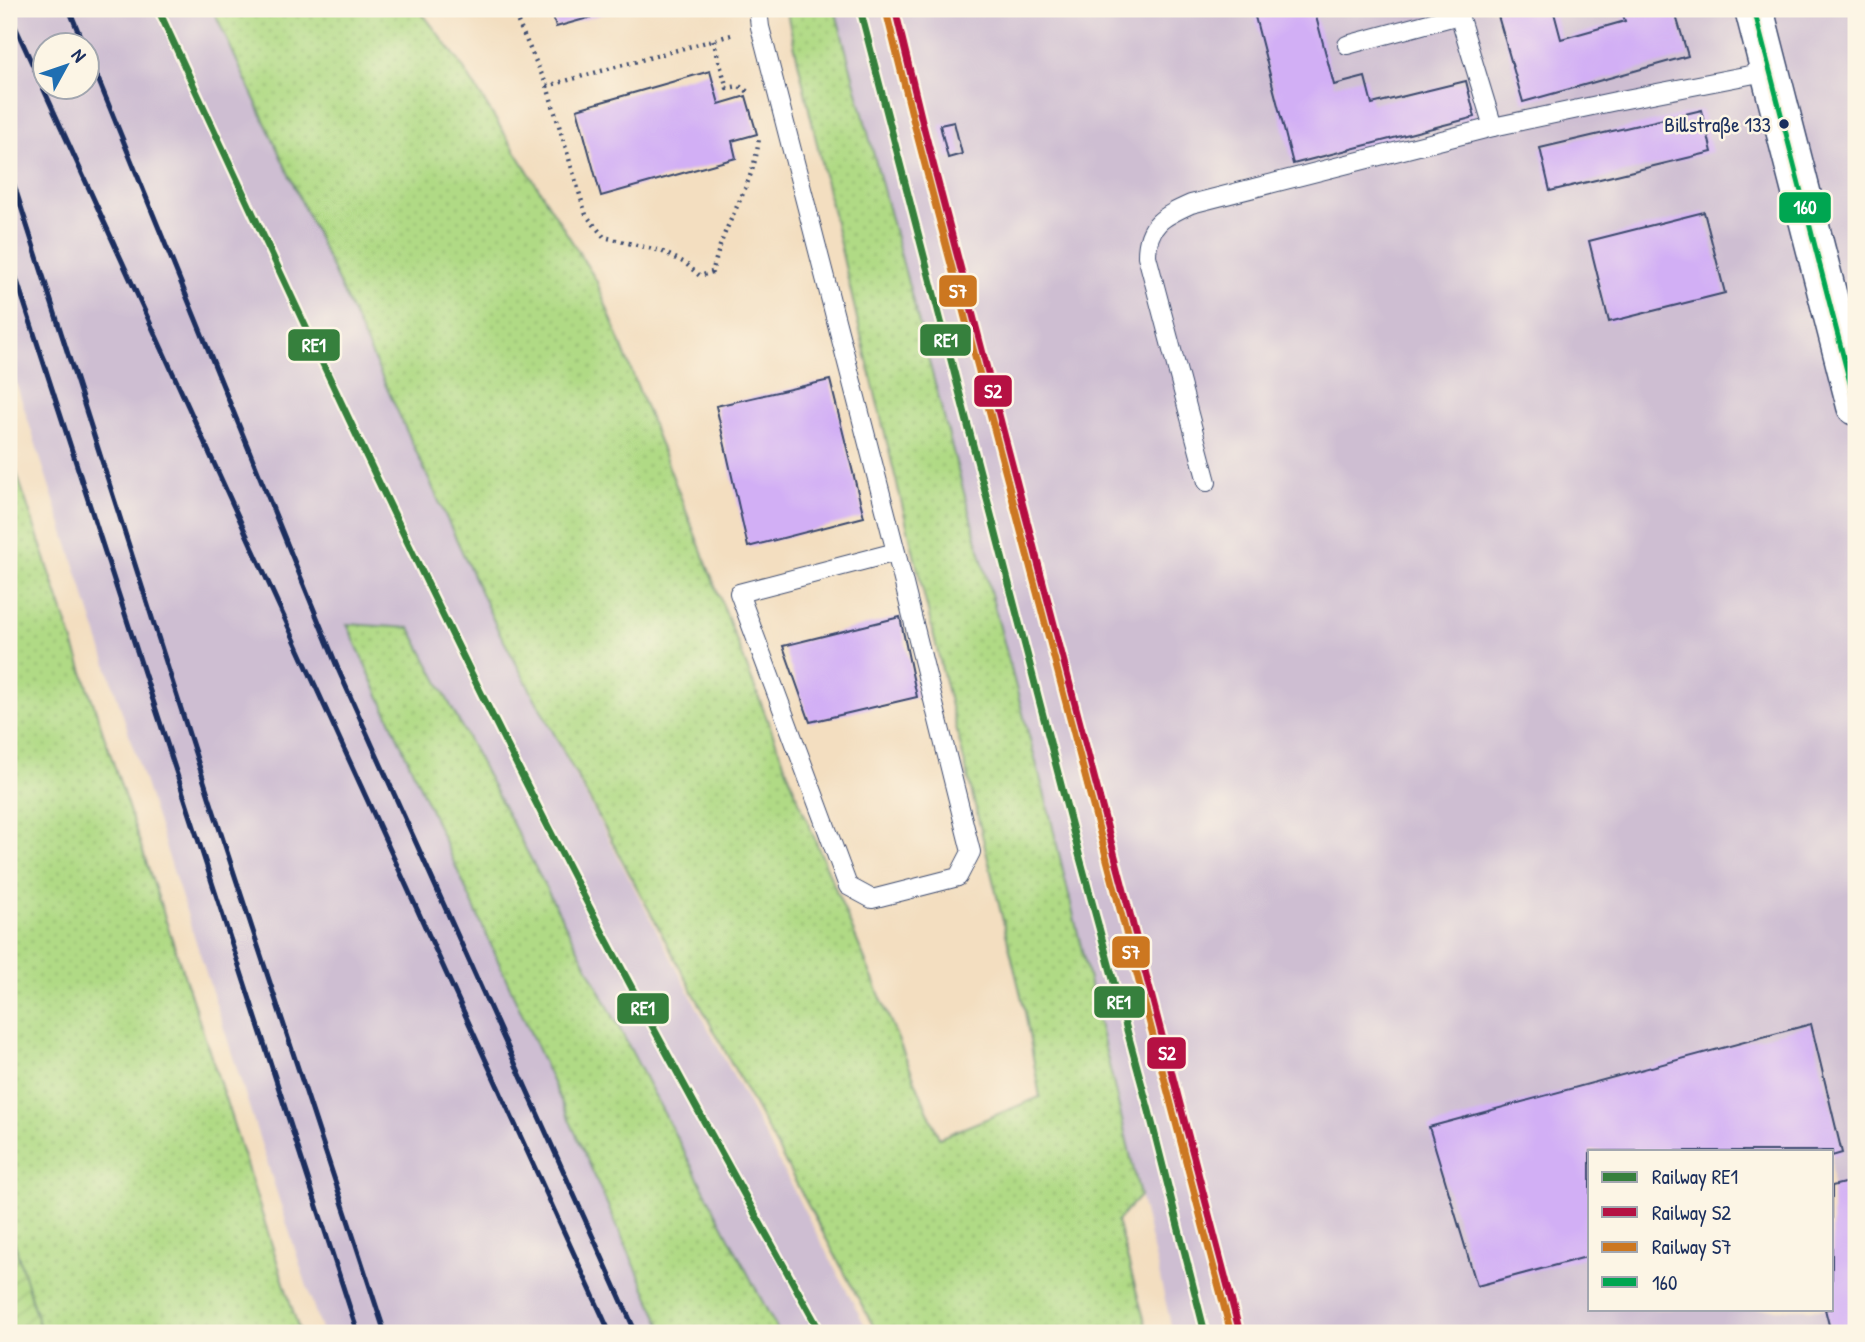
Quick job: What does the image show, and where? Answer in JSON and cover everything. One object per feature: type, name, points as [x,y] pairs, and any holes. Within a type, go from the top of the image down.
[{"type":"street","points":[[1754,9],[1856,406]]},
{"type":"lane","points":[[758,9],[760,27],[896,552],[971,852],[958,877],[872,899],[848,886],[739,593],[896,552]]},
{"type":"lane","points":[[1347,45],[1459,15],[1493,127]]},
{"type":"lane","points":[[1206,482],[1147,256],[1147,240],[1155,226],[1170,214],[1191,204],[1493,127],[1770,71]]},
{"type":"path","points":[[512,9],[547,86],[586,215],[604,237],[660,251],[685,263],[700,276],[712,272],[724,235],[744,194],[758,152],[760,132]]},
{"type":"path","points":[[547,86],[760,27]]},
{"type":"path","points":[[712,40],[727,88],[740,86],[754,96]]},
{"type":"shaded area","points":[[9,9],[213,9],[497,628],[869,1333],[322,1333],[9,361]]},
{"type":"shaded area","points":[[835,9],[1856,9],[1856,1333],[1173,1333],[1049,811]]},
{"type":"green space","points":[[213,9],[419,9],[459,61],[596,280],[801,806],[939,1138],[1040,1097],[1025,1012],[858,323],[786,9],[835,9],[1049,811],[1140,1196],[1117,1221],[1148,1333],[877,1333],[497,628]]},
{"type":"green space","points":[[9,450],[225,1098],[300,1333],[41,1332],[9,1225]]},
{"type":"green space","points":[[347,624],[410,628],[779,1333],[665,1333]]},
{"type":"green space","points":[[9,1225],[41,1332],[42,1333],[9,1333]]},
{"type":"building","points":[[551,9],[617,9],[617,10],[556,27]]},
{"type":"building","points":[[1253,9],[1314,9],[1334,85],[1365,77],[1372,104],[1466,81],[1475,117],[1293,164]]},
{"type":"building","points":[[1496,9],[1553,9],[1561,39],[1625,21],[1621,9],[1674,9],[1688,56],[1523,102]]},
{"type":"building","points":[[710,71],[719,104],[746,96],[757,134],[732,141],[736,158],[601,196],[577,109]]},
{"type":"building","points":[[1702,110],[1712,152],[1550,191],[1540,148]]},
{"type":"building","points":[[954,122],[962,154],[948,158],[940,125]]},
{"type":"building","points":[[1704,212],[1725,293],[1609,322],[1589,241]]},
{"type":"building","points":[[830,380],[864,517],[748,547],[716,406]]},
{"type":"building","points":[[900,617],[917,697],[810,722],[783,646]]},
{"type":"building","points":[[1811,1024],[1842,1153],[1834,1155],[1834,1150],[1588,1150],[1588,1257],[1477,1286],[1429,1127]]},
{"type":"building","points":[[1856,1180],[1856,1333],[1831,1333],[1825,1310],[1834,1310],[1834,1186]]},
{"type":"railway","points":[[69,9],[78,32]]},
{"type":"railway","points":[[9,13],[610,1333]]},
{"type":"railway","points":[[102,88],[338,669],[636,1333]]},
{"type":"railway","points":[[9,169],[210,800],[385,1333]]},
{"type":"railway","points":[[9,256],[358,1333]]},
{"type":"rail line","name":"RE1","points":[[158,9],[386,498],[529,789],[635,995],[821,1333]]},
{"type":"rail line","name":"RE1","points":[[860,9],[1205,1333]]},
{"type":"rail line","name":"S2","points":[[895,9],[923,125],[1240,1333]]},
{"type":"rail line","name":"S7","points":[[886,11],[1231,1333]]},
{"type":"transit line","name":"160","points":[[1754,9],[1856,406]]},
{"type":"place","name":"Billstraße 133","points":[[1784,124]]}]
